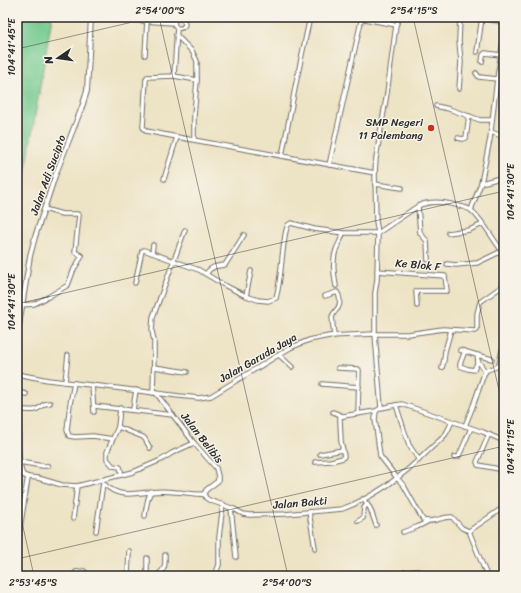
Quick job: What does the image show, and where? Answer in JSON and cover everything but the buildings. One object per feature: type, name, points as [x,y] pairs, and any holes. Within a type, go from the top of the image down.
[{"type":"street","name":"Jalan Adi Sucipto","points":[[17,338],[30,256],[55,176],[87,91],[91,17]]},
{"type":"street","points":[[98,17],[174,23]]},
{"type":"street","points":[[282,156],[310,17]]},
{"type":"street","points":[[355,17],[398,20],[385,98],[375,173],[376,221],[378,234],[375,292],[375,334],[381,408]]},
{"type":"street","points":[[459,89],[461,62],[459,41],[460,17]]},
{"type":"street","points":[[474,17],[504,22]]},
{"type":"street","points":[[174,23],[178,18],[184,21],[183,27],[180,29],[177,28]]},
{"type":"street","points":[[330,165],[362,18]]},
{"type":"street","points":[[477,52],[482,18]]},
{"type":"street","points":[[145,55],[149,20]]},
{"type":"street","points":[[174,23],[174,26],[177,28],[174,76]]},
{"type":"street","points":[[176,35],[192,51],[197,61],[194,139]]},
{"type":"street","points":[[471,210],[481,183],[491,132],[504,35]]},
{"type":"street","points":[[482,62],[483,55],[485,53],[501,55]]},
{"type":"street","points":[[476,74],[479,77],[497,79]]},
{"type":"street","points":[[498,74],[504,77]]},
{"type":"street","points":[[197,80],[174,76],[147,77],[143,127],[146,131],[375,173]]},
{"type":"street","points":[[436,106],[480,120],[492,120]]},
{"type":"street","points":[[458,138],[466,138],[469,116]]},
{"type":"street","points":[[491,132],[504,137]]},
{"type":"street","points":[[164,179],[177,137]]},
{"type":"street","points":[[481,183],[504,177]]},
{"type":"street","points":[[375,184],[402,188]]},
{"type":"street","points":[[135,283],[142,251],[144,250],[199,270],[246,296],[258,300],[276,298],[288,224],[291,223],[314,229],[378,234],[418,206],[424,203],[440,202],[454,204],[471,210],[503,251],[477,263],[456,265],[446,264]]},
{"type":"street","points":[[418,206],[420,216],[420,233],[427,241],[428,260]]},
{"type":"street","points":[[22,305],[34,304],[68,285],[74,269],[82,256],[76,252],[79,215],[62,214],[44,209]]},
{"type":"street","points":[[448,233],[469,230],[483,224]]},
{"type":"street","points":[[154,393],[153,317],[185,230]]},
{"type":"street","points":[[336,286],[334,263],[336,251],[343,232]]},
{"type":"street","points":[[206,274],[209,269],[216,266],[225,265],[244,235]]},
{"type":"street","points":[[152,253],[153,245]]},
{"type":"street","points":[[246,296],[251,271]]},
{"type":"street","name":"Ke Blok F","points":[[377,271],[445,276],[447,291],[416,291],[417,306]]},
{"type":"street","name":"Jalan Garuda Jaya","points":[[17,374],[28,377],[179,396],[199,398],[211,396],[290,348],[309,340],[334,336],[408,334],[436,329],[476,331],[477,314],[480,302],[504,285]]},
{"type":"street","points":[[325,296],[337,292],[339,295],[340,302],[332,314],[334,336]]},
{"type":"street","points":[[442,368],[451,330]]},
{"type":"street","points":[[465,426],[485,372],[499,365],[504,347]]},
{"type":"street","points":[[460,350],[492,360]]},
{"type":"street","points":[[465,351],[460,366],[474,370],[478,361]]},
{"type":"street","points":[[65,382],[68,355]]},
{"type":"street","points":[[279,355],[292,367]]},
{"type":"street","points":[[477,356],[478,361],[485,372]]},
{"type":"street","points":[[154,367],[187,372]]},
{"type":"street","points":[[338,368],[358,369],[360,371],[358,414]]},
{"type":"street","points":[[74,383],[67,430],[69,436],[75,438],[93,436],[113,439]]},
{"type":"street","points":[[322,384],[359,387]]},
{"type":"street","points":[[92,385],[94,412]]},
{"type":"street","points":[[133,410],[136,390]]},
{"type":"street","points":[[17,392],[26,394]]},
{"type":"street","name":"Jalan Belibis","points":[[154,393],[216,468],[218,481],[206,490],[204,494]]},
{"type":"street","points":[[17,409],[38,409],[44,403],[50,403]]},
{"type":"street","points":[[333,412],[343,416],[376,411],[381,408],[402,404],[472,428],[504,441]]},
{"type":"street","points":[[396,405],[409,445],[419,460]]},
{"type":"street","points":[[94,406],[173,415]]},
{"type":"street","points":[[120,408],[118,427],[107,452],[108,459],[113,466],[120,467],[121,475]]},
{"type":"street","points":[[376,411],[375,419],[380,456],[404,486],[423,520],[427,522]]},
{"type":"street","points":[[17,414],[21,474],[62,485],[77,486],[103,481],[133,472],[162,460],[172,453],[194,443]]},
{"type":"street","points":[[315,462],[344,458],[341,442],[340,420],[340,417],[343,416]]},
{"type":"street","name":"Jalan Bakti","points":[[204,494],[206,498],[223,504],[243,514],[249,515],[309,512],[350,506],[377,492],[419,460],[445,435],[452,421]]},
{"type":"street","points":[[118,427],[143,437],[150,448]]},
{"type":"street","points":[[454,457],[460,456],[472,428]]},
{"type":"street","points":[[488,434],[477,462],[478,465],[504,470]]},
{"type":"street","points":[[320,454],[343,450]]},
{"type":"street","points":[[19,462],[48,466]]},
{"type":"street","points":[[17,545],[28,477]]},
{"type":"street","points":[[103,481],[111,490],[121,493],[130,494],[151,491],[199,495],[204,494]]},
{"type":"street","points":[[96,531],[103,481]]},
{"type":"street","points":[[73,519],[77,486]]},
{"type":"street","points":[[145,516],[146,504],[151,491]]},
{"type":"street","points":[[363,499],[370,508],[376,525]]},
{"type":"street","points":[[217,570],[219,565],[219,537],[223,504]]},
{"type":"street","points":[[358,521],[363,518],[364,508],[367,504]]},
{"type":"street","points":[[469,531],[504,507]]},
{"type":"street","points":[[230,508],[236,557]]},
{"type":"street","points":[[309,512],[315,548]]},
{"type":"street","points":[[403,532],[427,522],[448,516],[452,517],[462,528],[469,531],[488,576]]},
{"type":"street","points":[[128,576],[129,551]]},
{"type":"street","points":[[156,576],[162,572],[165,566],[165,555]]},
{"type":"street","points":[[147,558],[147,576]]},
{"type":"street","points":[[405,572],[418,571],[422,576]]},
{"type":"street","points":[[76,572],[84,572],[88,576]]},
{"type":"green space","points":[[17,17],[52,17],[17,221]]},
{"type":"place","name":"SMP Negeri 11 Palembang","points":[[431,128]]}]
